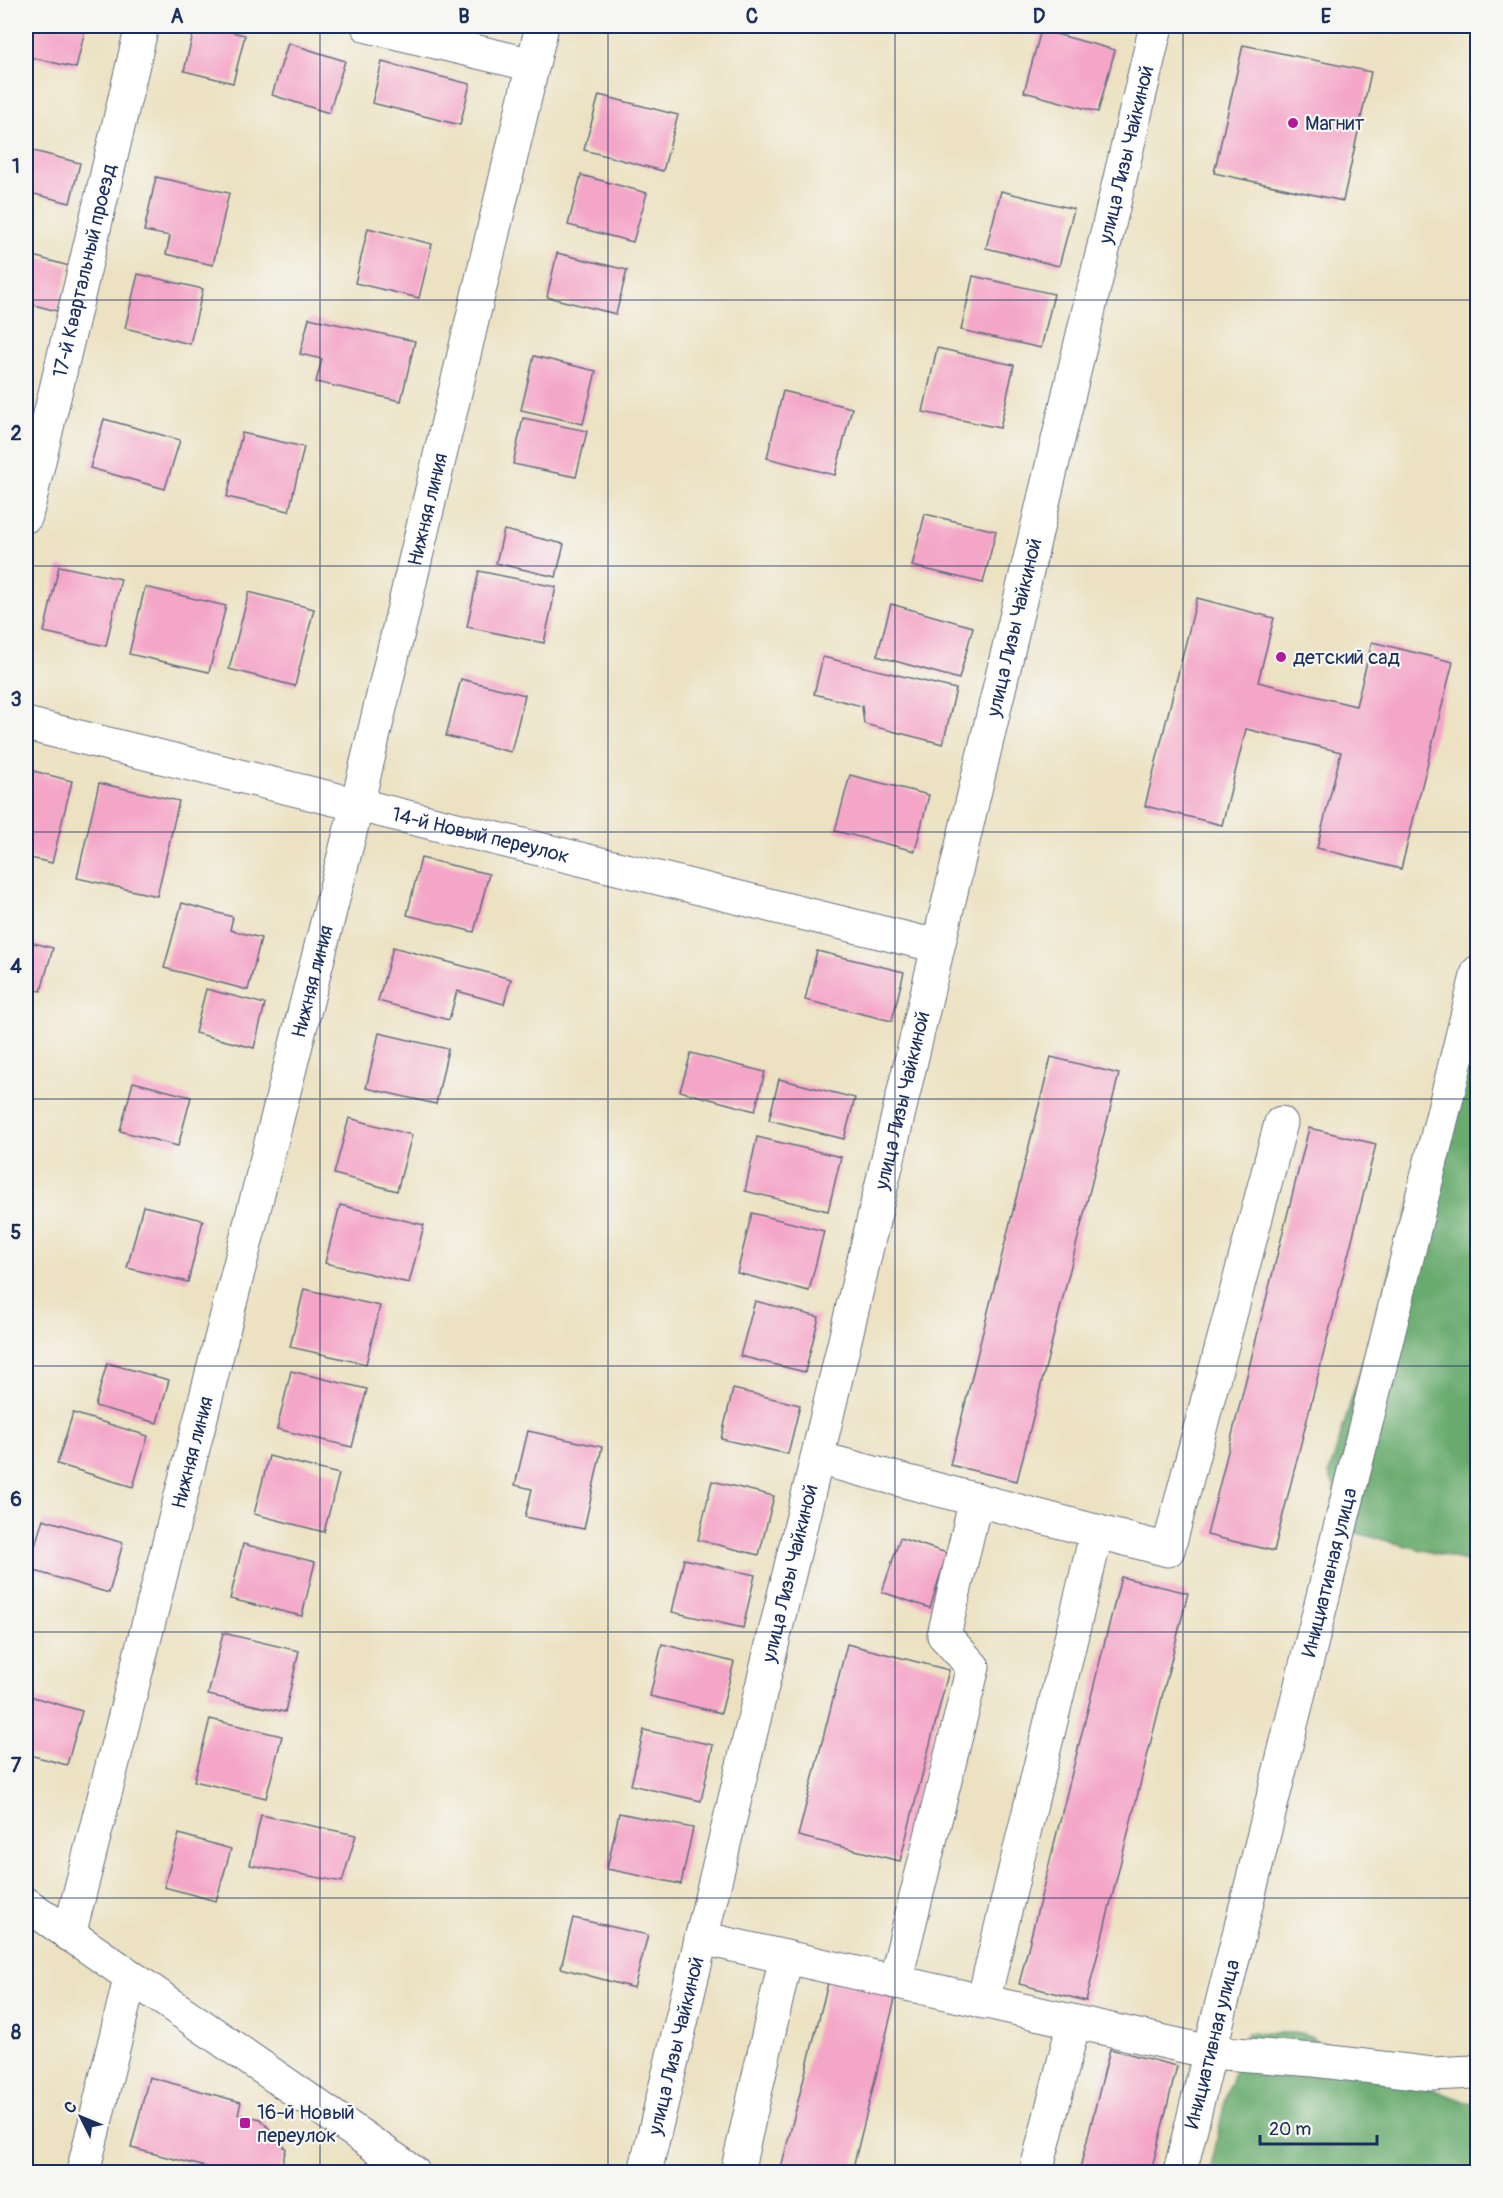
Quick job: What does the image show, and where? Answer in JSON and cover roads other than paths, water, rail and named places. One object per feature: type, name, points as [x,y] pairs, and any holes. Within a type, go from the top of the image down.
[{"type":"street","name":"17-й Квартальный проезд","points":[[26,516],[142,26]]},
{"type":"street","points":[[368,26],[533,65]]},
{"type":"street","name":"Нижняя линия","points":[[69,1935],[357,805],[542,26]]},
{"type":"street","name":"улица Лизы Чайкиной","points":[[645,2172],[817,1458],[1156,26]]},
{"type":"street","name":"14-й Новый переулок","points":[[26,724],[937,946]]},
{"type":"street","name":"Инициативная улица","points":[[1180,2172],[1478,972]]},
{"type":"street","points":[[817,1458],[1168,1550],[1281,1123]]},
{"type":"street","points":[[895,1982],[973,1667],[944,1635],[976,1499]]},
{"type":"street","points":[[983,2002],[1097,1531]]},
{"type":"street","points":[[26,1904],[130,1979],[412,2172]]},
{"type":"street","points":[[701,1938],[1210,2052],[1314,2060],[1432,2074],[1478,2070]]},
{"type":"street","points":[[737,2172],[786,1957]]},
{"type":"street","points":[[83,2172],[130,1979]]},
{"type":"street","points":[[1036,2172],[1074,2022]]},
{"type":"place","name":"Магнит","points":[[1293,123]]},
{"type":"place","name":"детский сад","points":[[1281,657]]},
{"type":"place","name":"16-й Новый переулок","points":[[245,2123]]}]
